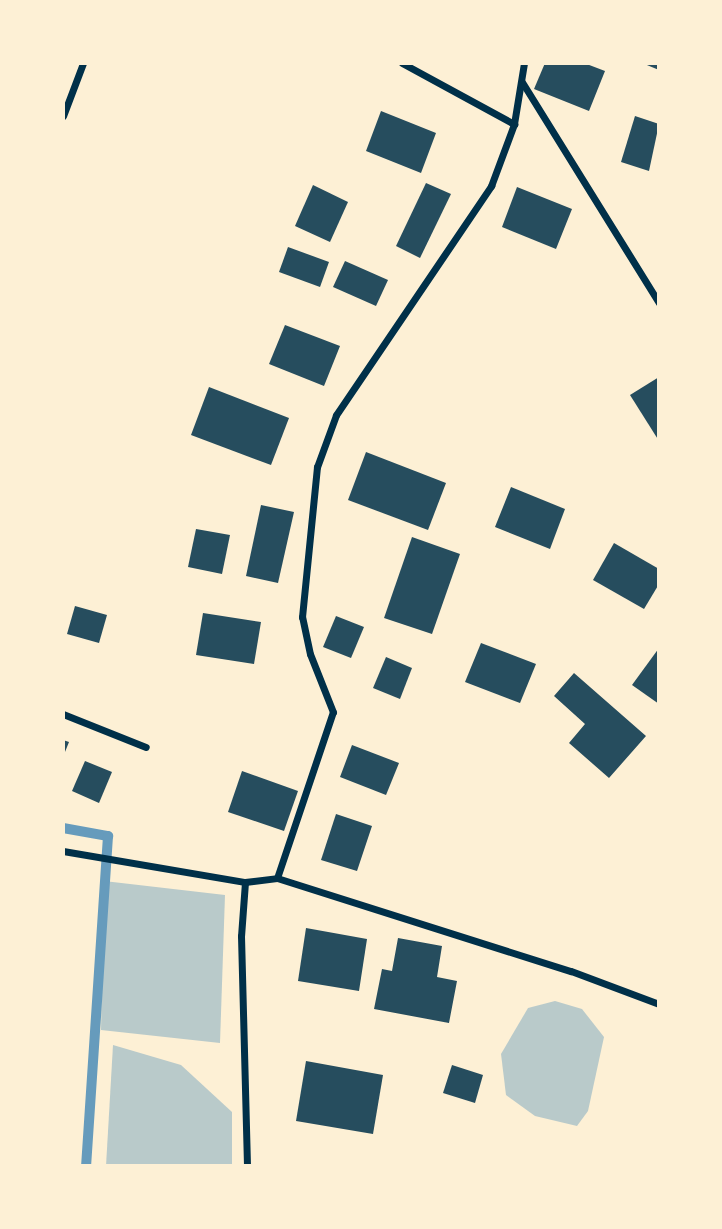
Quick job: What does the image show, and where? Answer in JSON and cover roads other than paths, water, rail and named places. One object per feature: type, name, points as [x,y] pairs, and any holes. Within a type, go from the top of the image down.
[{"type":"street","points":[[63,116],[83,63]]},
{"type":"street","points":[[402,63],[514,124]]},
{"type":"street","points":[[277,878],[333,712],[310,654],[302,617],[317,467],[337,415],[491,186],[514,124],[524,63]]},
{"type":"street","points":[[521,81],[659,303]]},
{"type":"street","points":[[63,714],[146,747]]},
{"type":"street","points":[[63,851],[245,882],[277,878],[571,971],[659,1004]]},
{"type":"street","points":[[245,882],[241,936],[247,1166]]},
{"type":"waterway","points":[[63,828],[108,836],[86,1166]]}]
